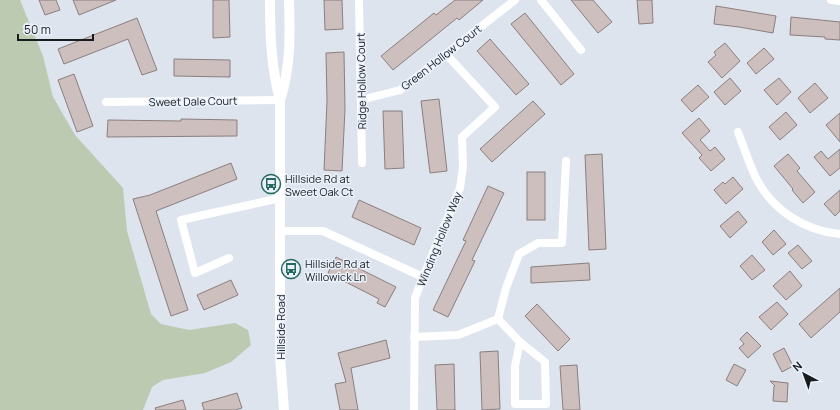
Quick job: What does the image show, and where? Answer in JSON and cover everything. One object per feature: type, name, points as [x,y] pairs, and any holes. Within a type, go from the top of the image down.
[{"type":"street","name":"Hillside Road","points":[[270,0],[270,38],[274,80],[280,100],[280,356],[284,410]]},
{"type":"street","name":"Hillside Road","points":[[280,100],[285,84],[290,41],[290,0]]},
{"type":"street","name":"Ridge Hollow Court","points":[[359,0],[362,162]]},
{"type":"street","name":"Green Hollow Court","points":[[361,100],[400,90],[515,0]]},
{"type":"street","points":[[541,0],[581,50]]},
{"type":"street","points":[[831,0],[840,0]]},
{"type":"street","name":"Winding Hollow Way","points":[[414,410],[415,298],[422,277],[460,188],[463,167],[462,137],[495,107],[446,54]]},
{"type":"street","name":"Sweet Dale Court","points":[[106,102],[280,100]]},
{"type":"street","points":[[738,132],[756,178],[776,206],[795,220],[830,233],[840,234]]},
{"type":"street","points":[[498,320],[506,288],[519,254],[538,243],[562,243],[566,161]]},
{"type":"street","points":[[229,258],[195,273],[181,220],[280,198]]},
{"type":"street","points":[[280,231],[323,231],[422,277]]},
{"type":"street","points":[[414,337],[458,335],[498,320]]},
{"type":"street","points":[[498,320],[520,342],[545,362],[546,404],[515,404],[515,366],[520,342]]},
{"type":"green space","points":[[0,0],[20,0],[43,56],[53,97],[75,135],[123,188],[127,231],[151,314],[161,324],[189,330],[235,323],[248,330],[251,345],[231,362],[205,373],[163,380],[152,387],[143,410],[0,410]]},
{"type":"building","points":[[39,0],[56,0],[60,10],[45,15]]},
{"type":"building","points":[[73,0],[116,0],[79,15]]},
{"type":"building","points":[[213,0],[229,0],[230,37],[213,38]]},
{"type":"building","points":[[324,0],[342,0],[343,29],[325,30]]},
{"type":"building","points":[[455,0],[483,0],[459,20],[457,18],[393,70],[381,56],[434,13],[436,15]]},
{"type":"building","points":[[571,0],[593,0],[612,22],[598,33]]},
{"type":"building","points":[[637,0],[652,0],[653,23],[639,24]]},
{"type":"building","points":[[716,6],[776,16],[773,33],[714,24]]},
{"type":"building","points":[[525,13],[574,74],[561,85],[511,24]]},
{"type":"building","points":[[791,17],[840,22],[840,40],[825,39],[825,37],[790,35]]},
{"type":"building","points":[[137,18],[157,70],[142,75],[128,39],[64,64],[58,49]]},
{"type":"building","points":[[490,39],[529,84],[516,95],[477,51]]},
{"type":"building","points":[[725,43],[740,61],[722,78],[708,62],[716,55],[714,52]]},
{"type":"building","points":[[764,48],[774,59],[756,74],[747,63]]},
{"type":"building","points":[[344,52],[345,109],[342,171],[324,170],[327,101],[326,53]]},
{"type":"building","points":[[174,59],[230,60],[230,77],[174,76]]},
{"type":"building","points":[[74,74],[93,126],[77,132],[58,80]]},
{"type":"building","points":[[730,78],[741,91],[725,105],[714,92]]},
{"type":"building","points":[[779,78],[791,92],[777,105],[764,90]]},
{"type":"building","points":[[815,83],[828,98],[810,113],[798,98]]},
{"type":"building","points":[[698,85],[709,97],[692,112],[681,100]]},
{"type":"building","points":[[439,99],[447,171],[430,173],[421,101]]},
{"type":"building","points":[[533,101],[545,114],[492,162],[480,149]]},
{"type":"building","points":[[383,111],[402,111],[404,168],[385,169]]},
{"type":"building","points":[[786,112],[797,125],[780,140],[769,127]]},
{"type":"building","points":[[840,113],[840,142],[826,125]]},
{"type":"building","points":[[699,118],[710,131],[700,140],[710,151],[715,147],[725,159],[711,171],[699,158],[702,155],[682,133]]},
{"type":"building","points":[[181,119],[237,120],[237,136],[107,137],[108,120],[181,121]]},
{"type":"building","points":[[840,149],[840,168],[830,176],[814,157],[821,151],[828,159]]},
{"type":"building","points":[[602,154],[606,249],[589,250],[585,155]]},
{"type":"building","points":[[788,154],[800,168],[797,171],[815,192],[803,203],[774,166]]},
{"type":"building","points":[[231,163],[237,179],[156,211],[188,310],[171,316],[133,199],[150,195]]},
{"type":"building","points":[[527,172],[545,172],[545,220],[527,220]]},
{"type":"building","points":[[733,177],[743,189],[726,204],[714,190],[723,182],[725,184]]},
{"type":"building","points":[[488,186],[504,193],[472,260],[475,261],[448,317],[433,310],[466,241],[463,240]]},
{"type":"building","points":[[840,190],[840,211],[835,216],[824,204]]},
{"type":"building","points":[[359,200],[421,228],[414,245],[352,217]]},
{"type":"building","points":[[738,211],[747,222],[730,238],[720,226]]},
{"type":"building","points":[[774,230],[786,244],[773,255],[762,242]]},
{"type":"building","points":[[798,245],[812,261],[802,269],[788,253]]},
{"type":"building","points":[[752,255],[765,270],[752,280],[740,266]]},
{"type":"building","points":[[336,257],[396,287],[385,307],[377,303],[379,299],[328,273]]},
{"type":"building","points":[[589,263],[590,280],[531,283],[531,267]]},
{"type":"building","points":[[790,271],[802,286],[786,300],[773,286]]},
{"type":"building","points":[[231,280],[238,295],[204,310],[197,295]]},
{"type":"building","points":[[840,288],[840,312],[811,338],[799,324]]},
{"type":"building","points":[[777,302],[788,314],[771,330],[759,317]]},
{"type":"building","points":[[537,304],[570,339],[558,351],[525,316]]},
{"type":"building","points":[[747,332],[761,346],[748,358],[739,348],[744,344],[740,339]]},
{"type":"building","points":[[386,340],[390,358],[351,368],[358,410],[340,410],[335,384],[346,382],[338,353]]},
{"type":"building","points":[[784,348],[793,366],[782,372],[773,354]]},
{"type":"building","points":[[498,351],[500,409],[482,410],[480,352]]},
{"type":"building","points":[[454,364],[455,410],[437,410],[435,365]]},
{"type":"building","points":[[734,364],[746,370],[737,386],[726,380]]},
{"type":"building","points":[[577,365],[580,410],[563,410],[560,366]]},
{"type":"building","points":[[770,381],[788,383],[787,402],[773,401],[775,386]]},
{"type":"building","points":[[237,393],[242,408],[235,410],[204,410],[202,403]]},
{"type":"building","points":[[183,400],[186,410],[156,410],[155,408]]},
{"type":"place","name":"Hillside Rd at Sweet Oak Ct","points":[[271,184]]},
{"type":"place","name":"Hillside Rd at Willowick Ln","points":[[291,269]]}]
